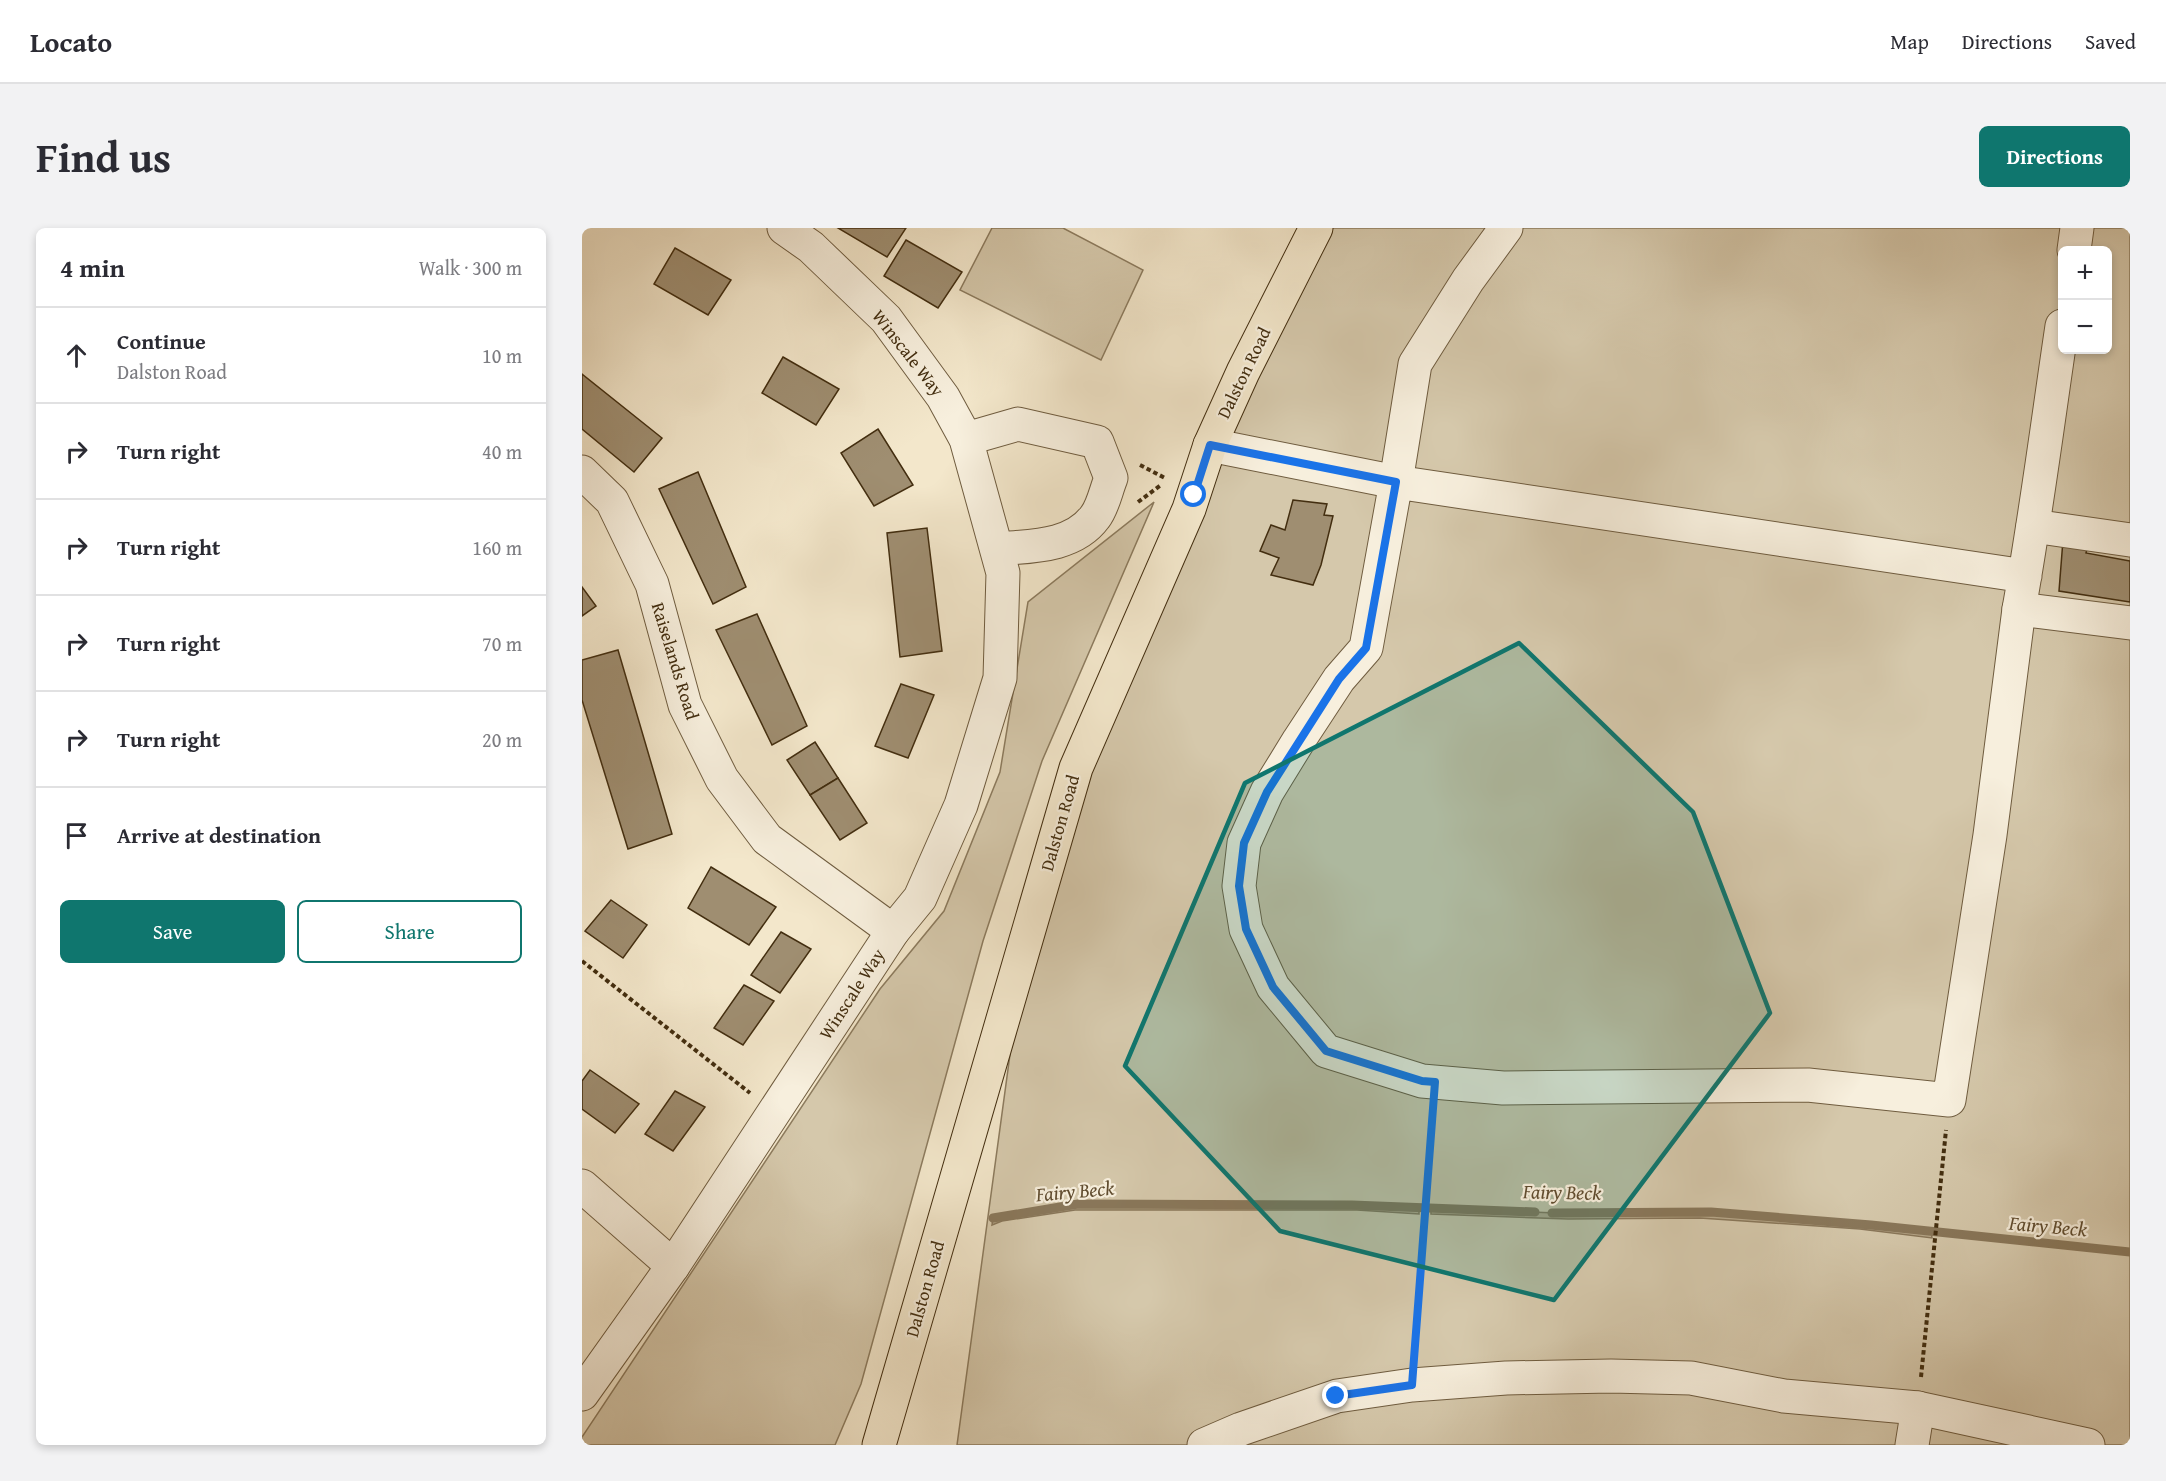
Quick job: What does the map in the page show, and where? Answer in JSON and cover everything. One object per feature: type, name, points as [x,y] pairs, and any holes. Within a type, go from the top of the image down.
[{"type":"main road","name":"Dalston Road","points":[[879,1445],[1076,768],[1189,510],[1210,445],[1243,372],[1316,228]]},
{"type":"street","name":"Winscale Way","points":[[582,1394],[673,1266],[893,931],[920,898],[961,805],[1000,678],[1002,573],[966,439],[943,397],[886,319],[811,247],[784,228]]},
{"type":"street","points":[[1506,228],[1468,280],[1415,364],[1366,648],[1339,679],[1267,792],[1244,843],[1239,886],[1246,929],[1273,987],[1326,1051],[1422,1081],[1503,1088],[1808,1085],[1949,1100],[1990,835],[2019,609],[2058,354]]},
{"type":"street","points":[[2075,246],[2077,228]]},
{"type":"street","points":[[966,439],[1018,424],[1097,442],[1112,478],[1096,516],[1077,535],[1040,546],[997,549]]},
{"type":"street","points":[[1210,445],[1396,482],[2025,576]]},
{"type":"street","name":"Raiselands Road","points":[[582,472],[612,501],[651,584],[685,705],[722,779],[767,839],[893,931]]},
{"type":"street","points":[[2033,526],[2130,540]]},
{"type":"street","points":[[2019,609],[2130,623]]},
{"type":"street","points":[[582,1186],[673,1266]]},
{"type":"street","points":[[1204,1445],[1241,1429],[1336,1396],[1412,1385],[1506,1378],[1691,1378],[1784,1396],[1918,1408],[2088,1445]]},
{"type":"street","points":[[1912,1445],[1918,1408]]},
{"type":"path","points":[[582,961],[774,1112]]},
{"type":"path","points":[[1412,1385],[1435,1082]]},
{"type":"path","points":[[1918,1408],[1949,1100]]},
{"type":"highlighted area","points":[[1519,643],[1693,812],[1770,1013],[1554,1300],[1280,1231],[1125,1066],[1245,783]]},
{"type":"shaded area","points":[[992,228],[1063,228],[1143,270],[1101,360],[960,290]]},
{"type":"shaded area","points":[[1325,228],[2130,228],[2130,1445],[957,1445],[1025,944],[1076,768]]},
{"type":"shaded area","points":[[1154,502],[1042,761],[983,941],[861,1384],[835,1445],[582,1445],[582,1437],[880,989],[944,911],[1000,772],[1028,602]]},
{"type":"shaded area","points":[[1078,1204],[1352,1205],[1419,1208],[1419,1214],[1357,1210],[1075,1210],[1002,1221],[992,1225],[993,1218],[1000,1216]]},
{"type":"shaded area","points":[[1431,1208],[1557,1213],[1711,1212],[1931,1231],[1932,1238],[1860,1229],[1700,1218],[1568,1219],[1431,1214]]},
{"type":"building","points":[[838,228],[906,228],[887,257]]},
{"type":"building","points":[[906,240],[962,272],[938,308],[884,276]]},
{"type":"building","points":[[675,248],[731,280],[708,315],[654,284]]},
{"type":"building","points":[[783,357],[839,389],[816,425],[762,393]]},
{"type":"building","points":[[582,374],[662,438],[634,472],[582,429]]},
{"type":"building","points":[[878,429],[913,485],[874,506],[841,453]]},
{"type":"building","points":[[698,472],[746,587],[713,604],[659,489]]},
{"type":"building","points":[[1293,500],[1327,504],[1324,515],[1333,516],[1321,565],[1313,585],[1271,575],[1279,558],[1260,551],[1271,525],[1285,530]]},
{"type":"building","points":[[927,528],[942,651],[900,657],[887,533]]},
{"type":"building","points":[[2063,540],[2089,542],[2086,553],[2130,561],[2130,602],[2059,591]]},
{"type":"building","points":[[582,587],[596,606],[582,616]]},
{"type":"building","points":[[757,614],[807,726],[772,745],[716,630]]},
{"type":"building","points":[[618,650],[672,834],[628,849],[582,700],[582,660]]},
{"type":"building","points":[[901,684],[934,695],[908,758],[875,746]]},
{"type":"building","points":[[815,742],[838,778],[810,795],[787,760]]},
{"type":"building","points":[[838,778],[867,823],[840,840],[810,795]]},
{"type":"building","points":[[711,867],[776,907],[749,945],[688,908]]},
{"type":"building","points":[[611,900],[647,925],[623,958],[585,931]]},
{"type":"building","points":[[781,932],[811,949],[780,993],[751,975]]},
{"type":"building","points":[[744,985],[774,1001],[743,1045],[714,1028]]},
{"type":"building","points":[[590,1070],[639,1104],[615,1133],[582,1109],[582,1081]]},
{"type":"building","points":[[675,1091],[705,1107],[673,1151],[645,1134]]},
{"type":"waterway","name":"Fairy Beck","points":[[993,1218],[1078,1204],[1352,1205],[1535,1212]]},
{"type":"waterway","name":"Fairy Beck","points":[[1552,1213],[1711,1212],[1871,1225],[2130,1252]]},
{"type":"route","points":[[1194,495],[1210,445],[1396,482],[1366,648],[1339,679],[1267,792],[1244,843],[1239,886],[1246,929],[1273,987],[1326,1051],[1422,1081],[1435,1082],[1412,1385],[1336,1396]]}]
